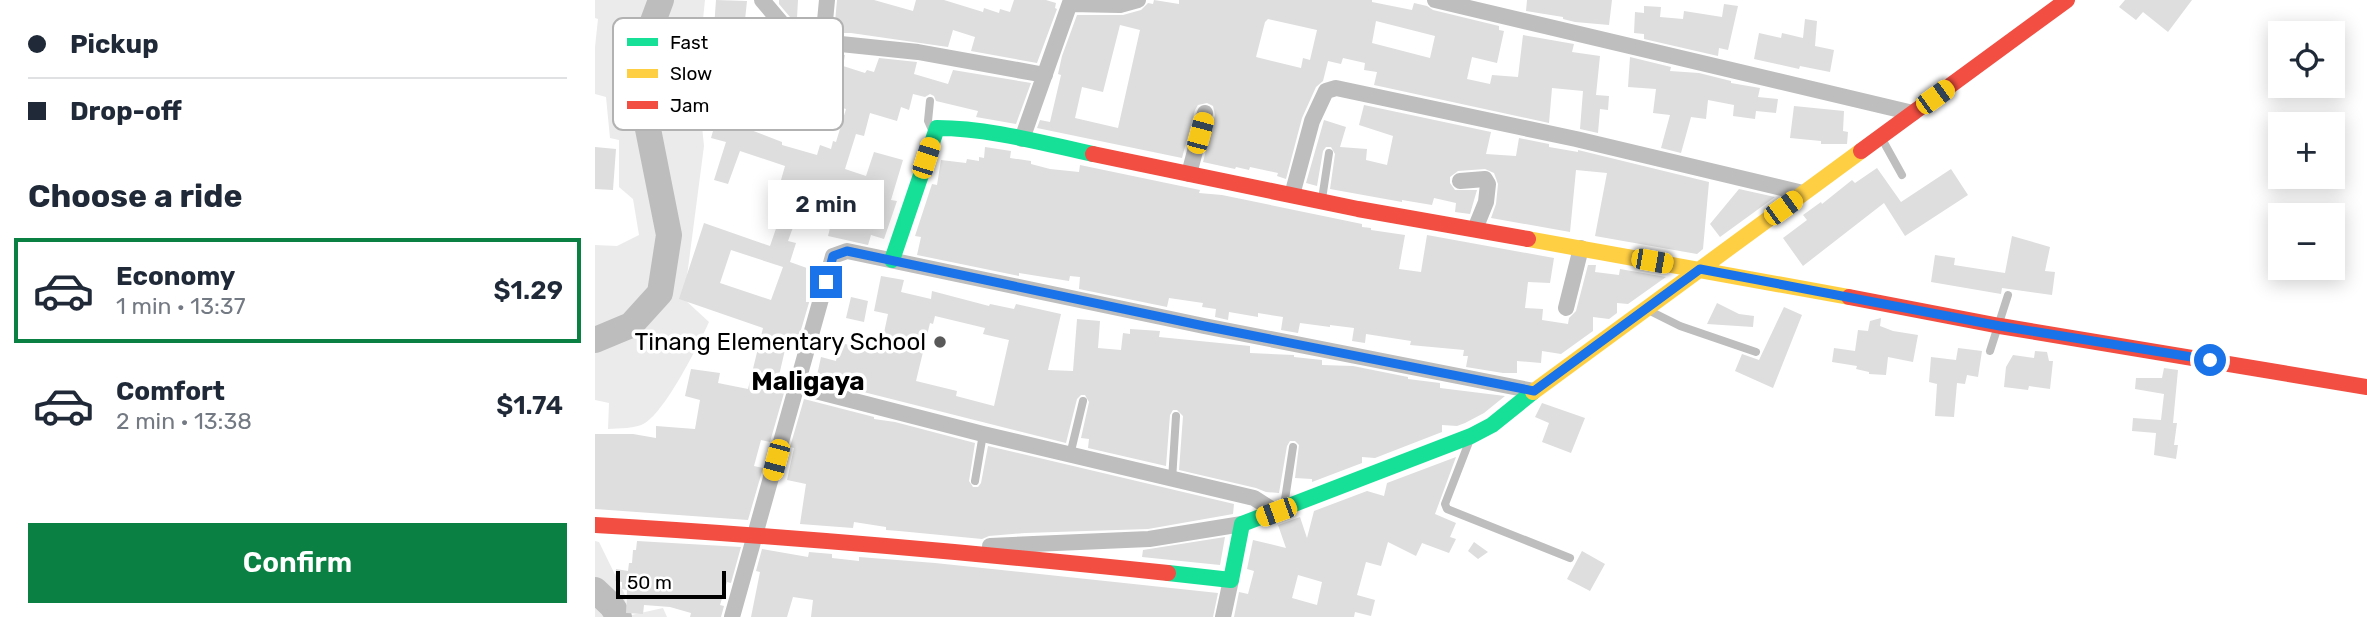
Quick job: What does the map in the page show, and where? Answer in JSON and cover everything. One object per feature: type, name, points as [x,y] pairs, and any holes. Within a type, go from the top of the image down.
[{"type":"street","points":[[762,0],[777,18]]},
{"type":"street","points":[[825,18],[827,0]]},
{"type":"street","points":[[1022,139],[1070,2],[1120,5],[1138,0]]},
{"type":"street","points":[[1435,0],[1913,113]]},
{"type":"street","points":[[936,549],[1149,539],[1242,524],[1471,436],[1492,425],[1534,391],[2067,0]]},
{"type":"street","points":[[843,44],[918,52],[1045,75]]},
{"type":"street","points":[[1292,195],[1312,121],[1326,91],[1336,88],[1576,139],[1804,193]]},
{"type":"street","points":[[1189,174],[1205,113]]},
{"type":"street","points":[[892,260],[934,132],[937,128],[954,128],[1022,139],[1322,201],[2000,326],[2367,387]]},
{"type":"street","points":[[1460,181],[1485,179],[1488,184],[1486,202],[1475,229]]},
{"type":"street","points":[[1566,308],[1581,248]]},
{"type":"street","points":[[732,617],[833,256],[847,251],[1204,326],[1534,391]]},
{"type":"street","points":[[796,386],[983,434],[1254,498],[1280,510]]},
{"type":"street","points":[[1223,617],[1242,524]]},
{"type":"street","points":[[595,525],[755,534],[936,549],[1231,580]]},
{"type":"lane","points":[[930,101],[928,121],[934,132]]},
{"type":"lane","points":[[1881,136],[1902,175]]},
{"type":"lane","points":[[1322,201],[1329,153]]},
{"type":"lane","points":[[1990,351],[2008,295]]},
{"type":"lane","points":[[1645,309],[1681,326],[1756,352]]},
{"type":"lane","points":[[1070,455],[1083,401]]},
{"type":"lane","points":[[1172,480],[1176,416]]},
{"type":"lane","points":[[975,481],[983,434]]},
{"type":"lane","points":[[1471,436],[1445,504],[1447,509],[1570,558]]},
{"type":"lane","points":[[1280,510],[1293,447]]},
{"type":"shaded area","points":[[595,0],[705,0],[703,18],[613,18],[613,130],[702,130],[704,146],[684,299],[709,322],[681,377],[662,405],[645,423],[627,428],[608,429],[609,403],[595,400],[595,245],[617,246],[639,235],[633,199],[619,187],[619,140],[610,138],[606,97],[595,94],[598,19],[595,18]]},
{"type":"shaded area","points":[[595,541],[599,542],[625,595],[627,616],[663,608],[667,617],[595,617]]},
{"type":"building","points":[[716,0],[747,1],[745,18],[715,18]]},
{"type":"building","points":[[779,0],[798,0],[797,18],[790,17],[779,4]]},
{"type":"building","points":[[837,0],[874,0],[913,11],[916,0],[944,0],[983,12],[984,8],[999,13],[1000,9],[1010,12],[1014,0],[1046,0],[1056,3],[1057,9],[1037,63],[971,51],[975,37],[953,30],[948,47],[843,33],[843,18],[835,18]]},
{"type":"building","points":[[1154,0],[1179,4],[1179,0],[1372,0],[1412,10],[1414,3],[1427,6],[1433,10],[1499,26],[1499,30],[1504,31],[1497,63],[1472,57],[1467,79],[1490,84],[1492,75],[1518,77],[1523,35],[1574,44],[1572,52],[1600,56],[1596,95],[1609,96],[1608,110],[1600,109],[1598,133],[1580,129],[1583,91],[1552,88],[1549,123],[1374,85],[1377,72],[1364,70],[1365,63],[1343,58],[1341,64],[1328,61],[1323,81],[1316,87],[1302,118],[1286,179],[1277,176],[1278,173],[1250,167],[1249,170],[1235,169],[1203,162],[1215,115],[1213,106],[1207,103],[1198,105],[1195,110],[1182,158],[1037,128],[1040,120],[1050,122],[1061,75],[1058,74],[1062,56],[1077,15],[1123,15],[1141,10],[1148,3],[1153,4]],"holes":[[[1268,19],[1317,30],[1310,60],[1303,58],[1301,68],[1256,57]],[[1376,21],[1435,36],[1430,58],[1372,43]],[[1120,25],[1140,30],[1118,128],[1075,118],[1082,87],[1103,92]]]},
{"type":"building","points":[[1527,0],[1612,0],[1609,25],[1575,22],[1563,17],[1526,11]]},
{"type":"building","points":[[2125,0],[2192,0],[2168,32],[2143,12],[2136,20],[2119,7]]},
{"type":"building","points":[[1724,4],[1738,6],[1728,50],[1719,48],[1718,56],[1644,39],[1644,34],[1634,33],[1635,12],[1644,13],[1644,6],[1661,7],[1660,17],[1683,19],[1684,11],[1722,17]]},
{"type":"building","points":[[1805,19],[1817,21],[1815,46],[1834,50],[1830,72],[1800,66],[1799,69],[1754,59],[1759,33],[1781,38],[1782,33],[1803,38]]},
{"type":"building","points":[[1630,57],[1671,67],[1670,71],[1699,73],[1760,88],[1758,97],[1778,99],[1776,113],[1756,111],[1755,119],[1733,116],[1734,105],[1708,100],[1706,119],[1691,117],[1681,153],[1661,148],[1670,115],[1653,113],[1656,89],[1628,87]]},
{"type":"building","points":[[879,58],[917,62],[914,74],[948,84],[953,70],[1031,83],[1016,124],[976,117],[978,111],[936,101],[930,94],[925,97],[913,94],[909,110],[901,107],[897,121],[870,113],[864,136],[856,134],[845,169],[866,176],[874,152],[903,160],[891,200],[897,201],[884,239],[871,235],[868,245],[828,236],[831,224],[803,215],[811,189],[781,180],[785,166],[740,151],[728,184],[714,180],[726,142],[711,138],[713,130],[751,130],[782,142],[782,145],[817,155],[820,145],[831,149],[833,141],[836,142],[840,130],[843,130],[846,109],[843,108],[843,66],[865,73],[867,70],[874,72]]},
{"type":"building","points":[[1364,105],[1491,132],[1486,154],[1516,156],[1519,138],[1709,182],[1703,249],[1697,254],[1595,236],[1607,173],[1576,170],[1570,232],[1491,218],[1498,184],[1494,173],[1485,169],[1458,171],[1450,177],[1450,183],[1455,190],[1477,190],[1470,214],[1455,212],[1456,203],[1434,198],[1432,205],[1330,189],[1335,154],[1331,147],[1326,147],[1323,151],[1317,186],[1306,183],[1324,120],[1346,127],[1340,147],[1367,149],[1366,160],[1387,165],[1393,136],[1359,125]]},
{"type":"building","points":[[1794,106],[1844,111],[1843,131],[1848,132],[1847,144],[1821,144],[1821,141],[1790,138]]},
{"type":"building","points":[[595,147],[616,149],[613,190],[595,189]]},
{"type":"building","points":[[985,147],[1011,151],[1010,158],[1031,161],[1031,164],[1050,169],[1079,172],[1080,165],[1200,190],[1199,193],[1222,195],[1362,224],[1362,227],[1371,230],[1405,235],[1399,269],[1421,272],[1427,235],[1554,258],[1550,283],[1528,282],[1525,308],[1543,309],[1542,320],[1568,324],[1569,318],[1576,311],[1588,265],[1596,265],[1595,272],[1619,275],[1620,269],[1666,277],[1628,304],[1617,303],[1617,313],[1609,319],[1593,317],[1593,331],[1561,354],[1542,351],[1541,363],[1517,361],[1517,373],[1503,373],[1466,367],[1468,356],[1463,356],[1464,350],[1410,345],[1411,341],[1366,334],[1365,343],[1352,341],[1354,328],[1330,325],[1300,323],[1298,333],[1281,330],[1283,317],[1258,313],[1258,317],[1229,312],[1228,320],[1215,317],[1216,309],[1202,307],[1203,303],[1169,298],[1167,307],[1079,289],[1080,277],[1070,276],[1069,281],[1019,273],[1019,276],[917,255],[921,237],[915,236],[932,184],[937,185],[941,160],[966,163],[967,159],[979,161],[979,157],[984,158]]},
{"type":"building","points":[[1877,168],[1901,202],[1951,169],[1968,195],[1905,236],[1884,203],[1803,266],[1783,238],[1807,220],[1803,215],[1852,180],[1855,183]]},
{"type":"building","points":[[1739,189],[1775,197],[1720,237],[1710,224]]},
{"type":"building","points":[[781,214],[796,219],[788,241],[796,243],[790,262],[818,272],[798,340],[788,337],[777,384],[786,386],[770,442],[761,440],[754,466],[763,468],[748,520],[595,509],[595,434],[633,434],[656,438],[656,426],[695,429],[700,400],[685,396],[691,369],[720,373],[718,383],[748,389],[763,328],[679,299],[704,223],[770,246]],"holes":[[[731,250],[783,267],[771,300],[720,283]]]},
{"type":"building","points":[[2012,236],[2050,247],[2045,271],[2055,272],[2052,295],[2002,288],[2001,294],[1931,282],[1935,255],[1955,258],[1954,265],[2005,273]]},
{"type":"building","points":[[881,276],[904,280],[901,292],[931,299],[932,291],[989,306],[990,304],[1014,309],[1016,304],[1061,314],[1048,370],[1073,371],[1077,319],[1100,321],[1098,348],[1121,350],[1123,333],[1130,334],[1130,329],[1160,331],[1159,337],[1250,346],[1250,353],[1294,355],[1322,360],[1322,365],[1353,366],[1408,379],[1440,383],[1440,388],[1505,396],[1484,413],[1465,423],[1457,426],[1442,425],[1442,432],[1375,458],[1362,457],[1362,463],[1312,482],[1312,479],[1295,478],[1299,445],[1290,441],[1279,493],[1266,492],[1179,470],[1183,416],[1177,410],[1173,410],[1170,415],[1166,466],[1088,448],[1089,439],[1081,438],[1089,402],[1085,395],[1077,399],[1066,443],[816,380],[821,357],[836,361],[840,343],[878,351],[888,314],[874,311]],"holes":[[[935,316],[985,328],[983,334],[1009,340],[994,406],[956,396],[957,391],[916,381],[930,323],[933,324]]]},
{"type":"building","points":[[851,297],[868,301],[864,322],[846,318]]},
{"type":"building","points":[[1717,303],[1739,314],[1754,316],[1753,327],[1707,324]]},
{"type":"building","points":[[1784,307],[1802,315],[1773,388],[1735,371],[1742,354],[1759,360]]},
{"type":"building","points":[[1881,318],[1880,326],[1918,335],[1913,362],[1888,357],[1886,375],[1869,374],[1856,369],[1857,366],[1832,362],[1834,348],[1855,351],[1858,330],[1868,331],[1870,321]]},
{"type":"building","points":[[1958,348],[1982,351],[1978,377],[1967,375],[1965,384],[1957,383],[1954,417],[1935,416],[1937,384],[1929,382],[1931,357],[1956,360]]},
{"type":"building","points":[[2035,351],[2047,352],[2049,361],[2053,361],[2050,389],[2004,387],[2006,367],[2013,355],[2034,358]]},
{"type":"building","points":[[2164,368],[2178,370],[2173,423],[2177,423],[2174,445],[2178,445],[2176,459],[2154,455],[2156,433],[2132,431],[2133,418],[2161,420],[2164,394],[2135,389],[2136,378],[2162,378]]},
{"type":"building","points":[[804,399],[975,443],[969,481],[973,487],[978,487],[981,483],[988,446],[1234,504],[1233,514],[1148,529],[1025,533],[982,539],[886,530],[886,527],[854,522],[853,528],[800,524],[806,484],[787,480],[794,448],[790,447]]},
{"type":"building","points":[[1542,403],[1585,418],[1571,453],[1542,442],[1549,423],[1535,417]]},
{"type":"building","points":[[1456,457],[1435,514],[1456,523],[1450,537],[1456,539],[1449,553],[1422,543],[1416,556],[1388,542],[1381,566],[1366,562],[1357,595],[1375,600],[1371,616],[1355,612],[1354,617],[1234,617],[1239,592],[1248,594],[1254,571],[1247,569],[1253,540],[1286,548],[1278,525],[1300,517],[1307,538],[1314,511],[1367,491],[1384,496],[1387,483]],"holes":[[[1298,575],[1322,582],[1317,605],[1292,598]]]},
{"type":"building","points":[[1225,537],[1220,565],[1142,557],[1143,550]]},
{"type":"building","points":[[637,541],[741,547],[731,583],[727,582],[720,605],[724,606],[721,617],[690,617],[691,613],[670,607],[644,605],[643,614],[626,613],[627,590],[622,589],[622,582],[615,581],[616,569],[628,571]]},
{"type":"building","points":[[1474,542],[1488,552],[1478,559],[1468,551]]},
{"type":"building","points":[[762,549],[808,557],[809,552],[832,554],[832,558],[859,561],[859,557],[935,563],[1218,593],[1213,617],[811,617],[813,600],[793,597],[787,617],[751,617],[760,572],[756,571]]},
{"type":"building","points":[[1582,551],[1605,564],[1590,591],[1567,579]]},
{"type":"waterway","points":[[654,18],[661,0]]},
{"type":"waterway","points":[[595,340],[631,325],[660,293],[669,235],[648,130]]},
{"type":"waterway","points":[[595,590],[619,617]]},
{"type":"traffic: fast","points":[[892,260],[937,128],[996,133],[1093,154]]},
{"type":"traffic: fast","points":[[1168,573],[1231,580],[1242,524],[1471,436],[1492,425],[1533,392]]},
{"type":"traffic: slow","points":[[1533,392],[1861,151]]},
{"type":"traffic: slow","points":[[1528,239],[1849,297]]},
{"type":"traffic: jam","points":[[1861,151],[2067,0]]},
{"type":"traffic: jam","points":[[1093,154],[1358,209],[1528,239]]},
{"type":"traffic: jam","points":[[1849,297],[2000,326],[2367,387]]},
{"type":"traffic: jam","points":[[595,525],[739,534],[1168,573]]},
{"type":"place","name":"Tinang Elementary School","points":[[940,342]]},
{"type":"district","name":"Maligaya","points":[[808,381]]},
{"type":"route","points":[[826,282],[833,256],[847,251],[1204,326],[1534,391],[1700,269],[2000,326],[2210,360]]}]
